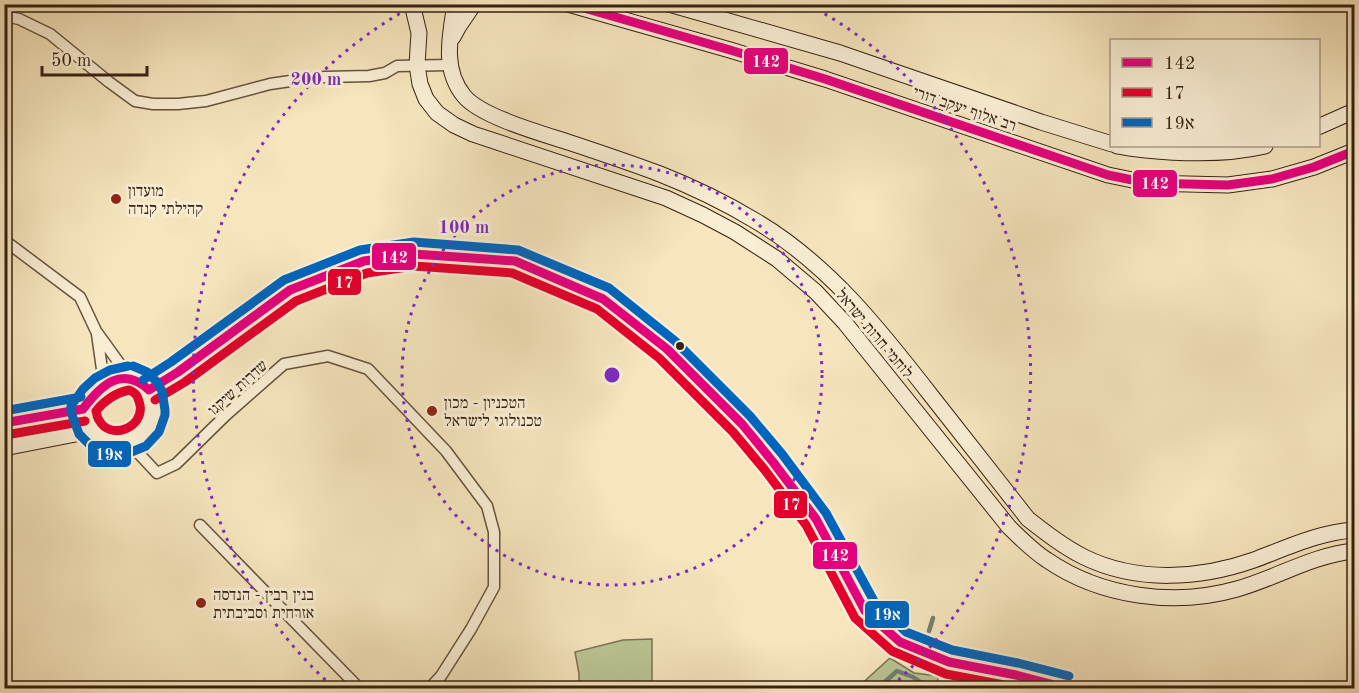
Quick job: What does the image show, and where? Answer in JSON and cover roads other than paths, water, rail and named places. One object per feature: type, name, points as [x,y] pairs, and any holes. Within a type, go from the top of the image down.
[{"type":"main road","name":"לוחמי חרות ישראל","points":[[412,4],[419,33],[417,65],[420,84],[426,99],[437,113],[473,134],[666,198],[703,214],[777,259],[816,292],[845,323],[1009,527],[1029,548],[1077,578],[1130,594],[1168,597],[1202,596],[1236,589],[1329,555],[1354,551]]},
{"type":"main road","points":[[419,33],[423,4]]},
{"type":"main road","name":"לוחמי חרות ישראל","points":[[455,4],[449,45],[449,65],[464,97],[485,111],[507,121],[688,185],[756,221],[788,243],[832,280],[865,313],[1028,519],[1055,540],[1111,568],[1138,573],[1183,575],[1232,567],[1322,536],[1344,530],[1354,530]]},
{"type":"main road","points":[[449,45],[474,4]]},
{"type":"main road","name":"רב אלוף יעקב דורי","points":[[568,4],[730,50],[825,80],[1108,176],[1147,183],[1228,185],[1272,179],[1314,167],[1354,151]]},
{"type":"main road","name":"רב אלוף יעקב דורי","points":[[669,4],[840,53],[1110,143]]},
{"type":"main road","points":[[1320,126],[1354,111]]},
{"type":"main road","points":[[1127,147],[1162,151],[1208,152],[1259,147]]},
{"type":"main road","points":[[149,390],[178,372],[290,290],[364,261],[414,254],[515,261],[603,299],[667,349],[742,424],[767,454],[816,519],[865,611],[900,642],[949,663],[1016,675],[1066,688]]},
{"type":"main road","points":[[4,423],[82,408],[93,395],[112,381],[130,378],[137,379],[149,390],[154,411],[146,430],[138,438],[118,444],[99,438],[91,431],[86,424],[82,408]]},
{"type":"main road","points":[[4,448],[91,431]]},
{"type":"street","points":[[4,16],[19,19],[50,34],[135,101],[153,104],[206,101],[270,84],[325,77],[369,76],[385,73],[397,66],[449,65]]},
{"type":"street","points":[[4,240],[80,297],[96,331],[130,378]]},
{"type":"street","points":[[96,331],[103,376],[101,388]]},
{"type":"street","name":"שדרות שיקגו","points":[[128,442],[157,473],[176,464],[284,364],[328,356],[368,369],[446,451],[487,506],[494,532],[494,587],[441,675],[430,688]]},
{"type":"street","points":[[200,525],[358,688]]},
{"type":"waterway","points":[[929,631],[933,618]]},
{"type":"waterway","points":[[878,688],[897,671],[913,677],[926,688]]},
{"type":"place","name":"מועדון קהילתי קנדה","points":[[116,199]]},
{"type":"place","name":"הטכניון - מכון טכנולוגי לישראל","points":[[432,411]]},
{"type":"place","name":"בנין רבין - הנדסה אזרחית וסביבתית","points":[[201,603]]}]
